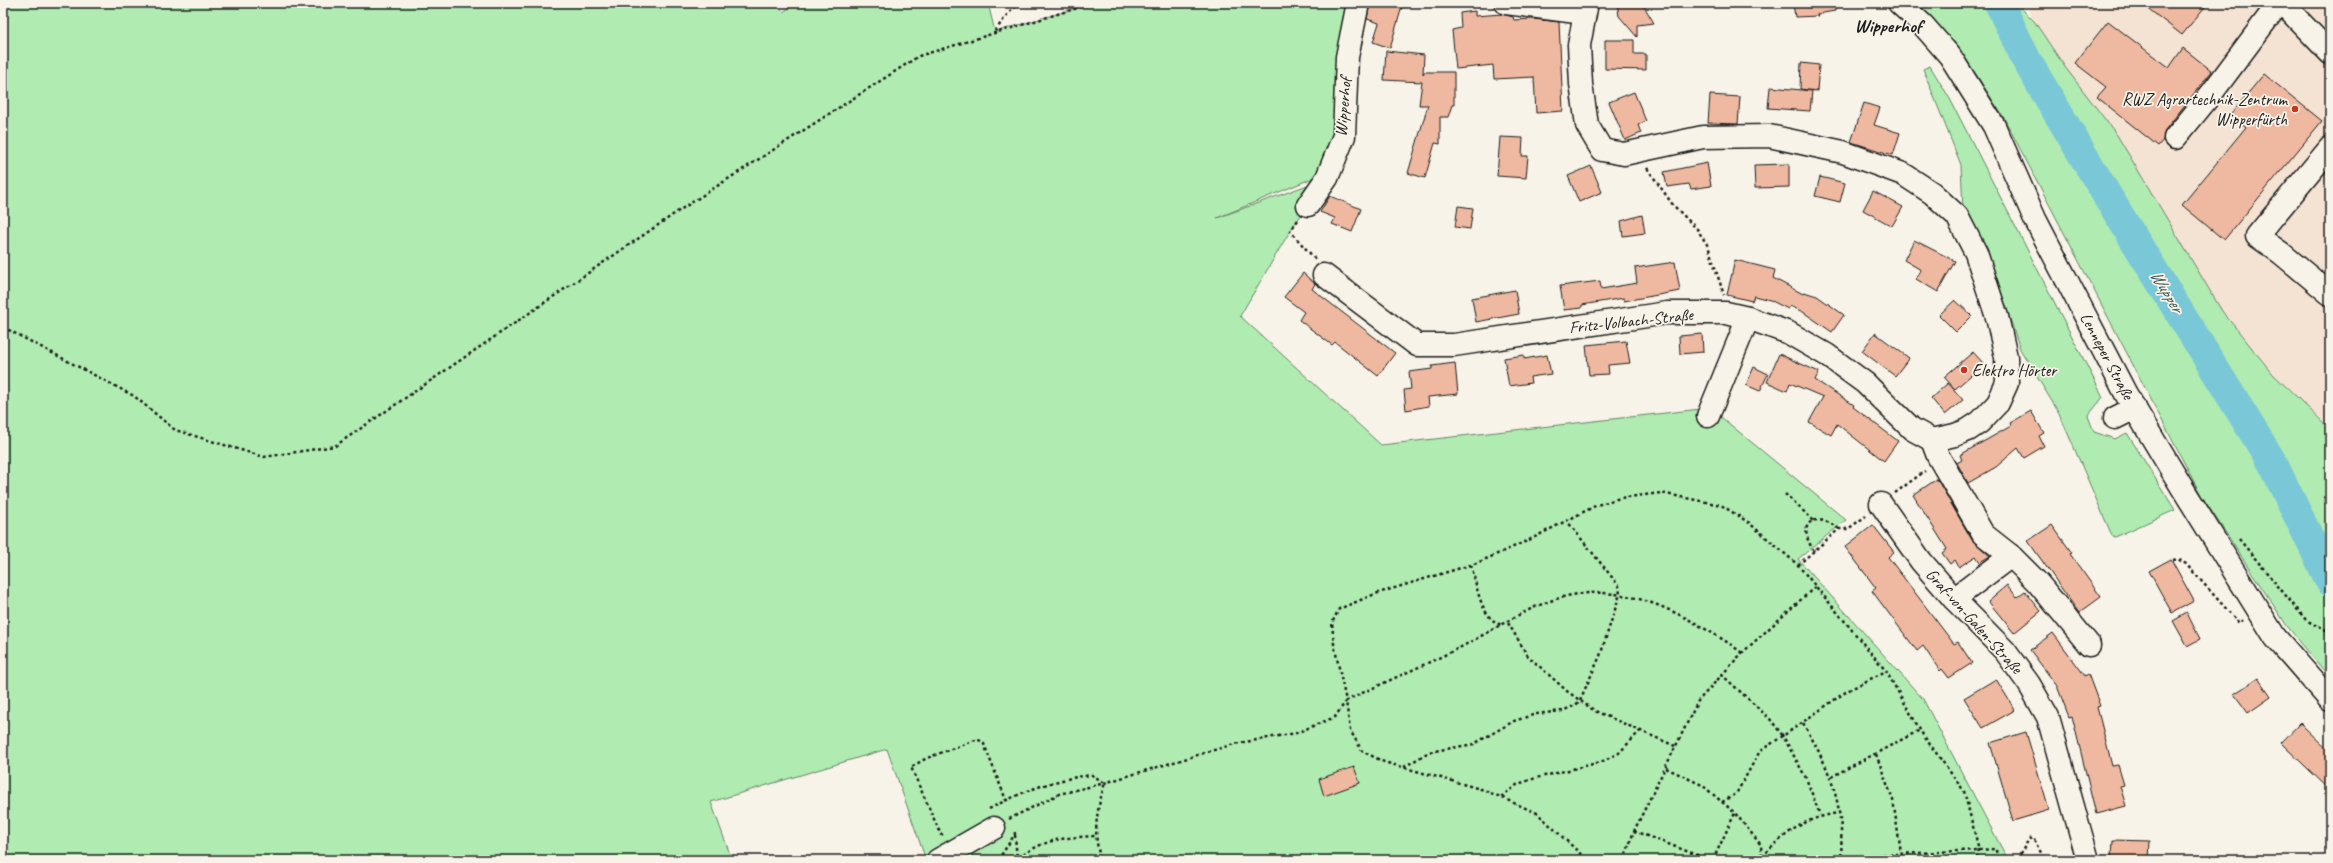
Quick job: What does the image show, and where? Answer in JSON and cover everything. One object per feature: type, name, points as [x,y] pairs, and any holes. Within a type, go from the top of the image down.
[{"type":"street","name":"Wipperhof","points":[[1308,205],[1327,178],[1344,136],[1347,57],[1358,3]]},
{"type":"street","points":[[1506,3],[1586,8],[1580,45],[1581,84],[1588,125],[1602,150],[1624,154],[1703,136],[1770,136],[1843,152],[1903,174],[1932,193],[1957,216],[1976,253],[1997,317],[2006,356],[2007,383],[1998,403],[1980,422],[1955,435],[1932,440],[1940,461],[1983,534],[2011,556],[2038,583],[2089,645]]},
{"type":"street","name":"Lenneper Straße","points":[[1899,3],[1923,25],[1950,56],[1994,126],[2035,219],[2135,408],[2275,637],[2330,700]]},
{"type":"street","points":[[2174,138],[2211,94],[2279,3]]},
{"type":"street","points":[[2282,3],[2330,53]]},
{"type":"street","points":[[2330,148],[2257,236],[2281,253],[2330,294]]},
{"type":"street","name":"Fritz-Volbach-Straße","points":[[1324,275],[1417,345],[1454,345],[1521,333],[1667,313],[1726,313],[1748,318],[1789,333],[1827,355],[1865,383],[1912,429],[1932,440]]},
{"type":"street","points":[[1708,416],[1748,318]]},
{"type":"street","points":[[2115,418],[2135,408]]},
{"type":"street","name":"Graf-von-Galen-Straße","points":[[1881,504],[1921,561],[1954,599],[2005,651],[2029,684],[2048,717],[2088,860]]},
{"type":"street","points":[[1954,599],[2011,556]]},
{"type":"street","points":[[938,860],[990,819]]},
{"type":"path","points":[[995,32],[1010,11],[1021,3]]},
{"type":"path","points":[[3,327],[134,396],[175,430],[264,457],[335,446],[682,208],[919,56],[1094,3]]},
{"type":"path","points":[[1638,152],[1652,177],[1673,205],[1697,229],[1708,246],[1724,295],[1726,313]]},
{"type":"path","points":[[1308,205],[1290,231],[1319,264],[1324,275]]},
{"type":"path","points":[[1881,504],[1940,461]]},
{"type":"path","points":[[1587,860],[1537,813],[1484,790],[1384,762],[1362,751],[1350,730],[1346,701],[1334,644],[1332,623],[1339,609],[1375,594],[1471,565],[1597,505],[1620,498],[1661,494],[1721,505],[1748,522],[1798,565],[1886,671],[1920,730],[1964,791],[1978,851],[1978,860]]},
{"type":"path","points":[[1785,494],[1814,521]]},
{"type":"path","points":[[1814,550],[1806,534],[1806,528],[1814,521],[1819,519],[1828,520],[1839,529],[1848,529]]},
{"type":"path","points":[[1403,767],[1429,752],[1474,744],[1514,721],[1536,714],[1562,711],[1576,705],[1580,700],[1600,656],[1620,594],[1619,586],[1566,521]]},
{"type":"path","points":[[1798,565],[1839,529]]},
{"type":"path","points":[[2237,537],[2306,620],[2330,633]]},
{"type":"path","points":[[2173,560],[2178,559],[2186,564],[2239,622],[2247,618]]},
{"type":"path","points":[[1471,565],[1481,602],[1494,623],[1503,625]]},
{"type":"path","points":[[1624,860],[1634,831],[1698,701],[1721,674],[1742,653],[1816,586]]},
{"type":"path","points":[[990,819],[1059,794],[1105,783],[1234,744],[1296,733],[1335,717],[1346,701],[1540,606],[1566,596],[1592,592],[1620,594],[1648,600],[1677,612],[1730,643],[1742,653]]},
{"type":"path","points":[[1508,623],[1528,656],[1568,692],[1595,711],[1675,746]]},
{"type":"path","points":[[1722,802],[1736,794],[1760,751],[1847,691],[1886,671]]},
{"type":"path","points":[[1721,674],[1770,718],[1783,736],[1806,778],[1820,815]]},
{"type":"path","points":[[1803,722],[1824,758],[1831,777],[1839,813],[1841,858],[1901,853],[1978,851],[1996,849],[1997,860]]},
{"type":"path","points":[[1831,777],[1920,730]]},
{"type":"path","points":[[1500,797],[1518,784],[1601,762],[1619,753],[1640,731]]},
{"type":"path","points":[[947,831],[941,835],[911,767],[927,758],[978,739],[984,744],[1006,800]]},
{"type":"path","points":[[1876,754],[1893,800],[1901,853]]},
{"type":"path","points":[[1666,768],[1702,785],[1735,813],[1761,845],[1762,859]]},
{"type":"path","points":[[990,819],[1006,800],[1044,784],[1074,777],[1092,775],[1105,783]]},
{"type":"path","points":[[1101,860],[1096,836],[1096,815],[1105,783]]},
{"type":"path","points":[[1634,831],[1712,860],[1735,813]]},
{"type":"path","points":[[1762,859],[1787,832],[1820,815],[1839,813]]},
{"type":"path","points":[[1015,834],[1018,859],[1037,845],[1056,839],[1096,836]]},
{"type":"path","points":[[2018,860],[2029,838],[2033,838],[2045,860]]},
{"type":"shaded area","points":[[2026,3],[2330,3],[2330,429],[2280,381],[2222,311],[2117,135],[2065,67],[2034,21]]},
{"type":"green space","points":[[3,3],[776,3],[783,12],[797,3],[988,3],[995,32],[1094,3],[1352,3],[1336,139],[1320,175],[1217,218],[1327,178],[1290,231],[1240,316],[1381,445],[1710,408],[1846,520],[1798,559],[1923,699],[2008,860],[926,860],[887,749],[711,802],[732,860],[3,860]]},
{"type":"green space","points":[[1916,3],[2016,3],[2034,21],[2065,67],[2117,135],[2222,311],[2273,374],[2330,429],[2330,678],[2287,626],[2201,495],[2004,118],[1957,45]]},
{"type":"green space","points":[[1930,66],[1950,99],[2103,397],[2088,416],[2094,432],[2115,439],[2127,433],[2175,510],[2113,538],[2059,413],[2020,349],[1987,249],[1963,210],[1961,165],[1923,69]]},
{"type":"building","points":[[1370,3],[1403,3],[1390,48],[1373,42],[1379,23],[1367,19]]},
{"type":"building","points":[[1617,3],[1642,3],[1654,23],[1637,25],[1637,37],[1619,16]]},
{"type":"building","points":[[1793,3],[1835,3],[1835,11],[1817,14],[1818,16],[1795,17]]},
{"type":"building","points":[[2141,3],[2208,3],[2182,35]]},
{"type":"building","points":[[1475,11],[1475,16],[1502,14],[1513,17],[1514,20],[1533,19],[1559,22],[1563,111],[1536,113],[1534,77],[1494,79],[1493,65],[1456,69],[1452,30],[1461,28],[1460,13]]},
{"type":"building","points":[[2108,21],[2169,68],[2183,48],[2212,71],[2165,130],[2163,140],[2158,146],[2097,97],[2106,87],[2075,63]]},
{"type":"building","points":[[1605,40],[1634,40],[1634,54],[1646,54],[1646,70],[1605,69]]},
{"type":"building","points":[[1386,51],[1424,55],[1423,74],[1424,72],[1454,72],[1454,105],[1452,105],[1448,117],[1440,117],[1440,144],[1435,143],[1425,178],[1408,173],[1428,105],[1419,105],[1422,82],[1384,80]]},
{"type":"building","points":[[1801,63],[1819,65],[1817,91],[1800,89]]},
{"type":"building","points":[[2264,74],[2322,121],[2224,240],[2182,205],[2246,127],[2231,114]]},
{"type":"building","points":[[1770,87],[1812,91],[1810,111],[1768,108]]},
{"type":"building","points":[[1634,92],[1646,121],[1638,125],[1641,133],[1625,140],[1609,102]]},
{"type":"building","points":[[1710,95],[1740,97],[1738,124],[1708,123]]},
{"type":"building","points":[[1864,103],[1880,108],[1874,125],[1900,133],[1893,155],[1851,142]]},
{"type":"building","points":[[1500,137],[1523,138],[1522,156],[1528,156],[1526,178],[1497,176]]},
{"type":"building","points":[[1707,163],[1711,186],[1691,189],[1689,184],[1667,187],[1664,172]]},
{"type":"building","points":[[1789,164],[1789,187],[1755,188],[1754,165]]},
{"type":"building","points":[[1591,166],[1602,192],[1579,202],[1568,176]]},
{"type":"building","points":[[1820,177],[1845,183],[1840,202],[1815,196]]},
{"type":"building","points":[[1873,191],[1903,207],[1892,226],[1863,210]]},
{"type":"building","points":[[1330,196],[1361,209],[1352,232],[1332,224],[1335,218],[1320,212]]},
{"type":"building","points":[[1458,206],[1473,208],[1470,229],[1455,227]]},
{"type":"building","points":[[1642,215],[1645,233],[1623,236],[1621,221]]},
{"type":"building","points":[[1914,240],[1955,261],[1938,292],[1916,279],[1921,270],[1904,260]]},
{"type":"building","points":[[1735,260],[1775,270],[1773,278],[1803,294],[1804,292],[1817,296],[1844,315],[1832,332],[1803,312],[1790,306],[1788,309],[1770,300],[1754,296],[1752,301],[1727,295]]},
{"type":"building","points":[[1675,262],[1680,291],[1624,301],[1624,298],[1582,305],[1582,308],[1564,310],[1560,286],[1600,281],[1601,289],[1637,283],[1635,268]]},
{"type":"building","points":[[1303,273],[1315,284],[1312,289],[1395,353],[1378,376],[1335,342],[1332,345],[1299,320],[1304,312],[1284,297]]},
{"type":"building","points":[[1515,290],[1519,314],[1476,322],[1472,298]]},
{"type":"building","points":[[1955,300],[1972,316],[1956,332],[1939,315]]},
{"type":"building","points":[[1875,333],[1909,358],[1895,376],[1862,351]]},
{"type":"building","points":[[1702,334],[1703,352],[1680,354],[1679,336]]},
{"type":"building","points":[[1626,341],[1630,363],[1608,365],[1609,374],[1589,375],[1586,345]]},
{"type":"building","name":"Elektro Hörter","points":[[1973,352],[1984,364],[1955,389],[1944,377]]},
{"type":"building","points":[[1779,354],[1819,372],[1815,380],[1854,405],[1853,407],[1898,441],[1884,461],[1837,424],[1831,435],[1809,422],[1823,397],[1790,383],[1787,391],[1767,382]]},
{"type":"building","points":[[1524,355],[1524,359],[1547,355],[1551,374],[1530,377],[1531,383],[1509,386],[1504,358]]},
{"type":"building","points":[[1455,363],[1458,394],[1428,397],[1429,406],[1406,410],[1404,390],[1411,389],[1409,372],[1432,369],[1432,366]]},
{"type":"building","points":[[1754,367],[1768,374],[1760,391],[1746,385]]},
{"type":"building","points":[[1948,383],[1963,400],[1945,415],[1931,398]]},
{"type":"building","points":[[2031,411],[2044,433],[2039,436],[2044,446],[2024,458],[2018,448],[1996,467],[1968,483],[1957,463],[1962,460],[1960,455],[2011,426],[2010,423]]},
{"type":"building","points":[[1937,479],[1972,540],[1990,556],[1980,562],[1976,556],[1959,567],[1955,560],[1950,564],[1942,553],[1947,549],[1913,495]]},
{"type":"building","points":[[1873,525],[1894,552],[1888,557],[1954,644],[1958,642],[1972,663],[1949,678],[1942,669],[1940,671],[1923,646],[1917,651],[1872,591],[1876,588],[1845,547]]},
{"type":"building","points":[[2052,525],[2072,553],[2070,554],[2101,597],[2079,613],[2028,541]]},
{"type":"building","points":[[2171,559],[2194,601],[2172,613],[2149,571]]},
{"type":"building","points":[[2007,585],[2017,597],[2025,591],[2041,611],[2014,633],[1988,601]]},
{"type":"building","points":[[2187,613],[2200,639],[2187,646],[2173,621]]},
{"type":"building","points":[[2053,633],[2085,676],[2088,674],[2100,706],[2097,707],[2112,766],[2118,765],[2124,785],[2120,786],[2126,806],[2096,814],[2072,716],[2069,717],[2057,686],[2030,650]]},
{"type":"building","points":[[2258,678],[2271,697],[2248,713],[2234,694]]},
{"type":"building","points":[[1996,679],[2015,710],[1983,728],[1964,698]]},
{"type":"building","points":[[2300,723],[2330,752],[2330,790],[2281,743]]},
{"type":"building","points":[[2026,732],[2049,810],[2013,821],[1990,743]]},
{"type":"building","points":[[1354,767],[1360,783],[1324,796],[1319,779]]},
{"type":"building","points":[[2113,840],[2150,841],[2149,860],[2115,860],[2115,857],[2112,857]]},
{"type":"waterway","name":"Wupper","points":[[1999,3],[2028,63],[2108,197],[2272,462],[2330,581]]},
{"type":"place","name":"RWZ Agrartechnik-Zentrum Wipperfürth","points":[[2295,109]]},
{"type":"place","name":"Elektro Hörter","points":[[1964,370]]},
{"type":"district","name":"Wipperhof","points":[[1888,26]]}]
